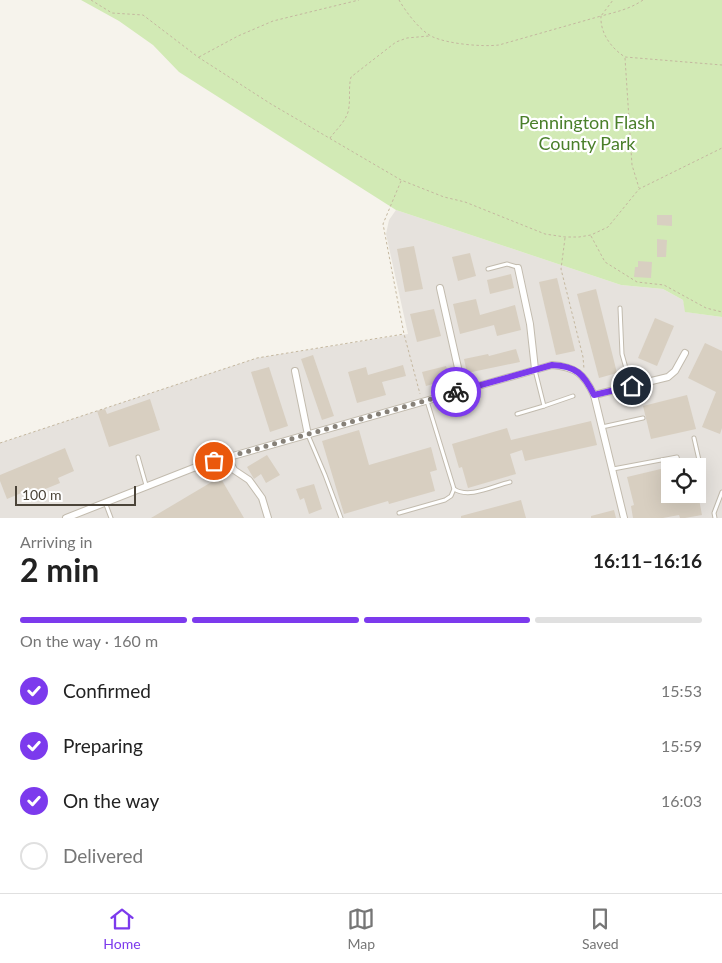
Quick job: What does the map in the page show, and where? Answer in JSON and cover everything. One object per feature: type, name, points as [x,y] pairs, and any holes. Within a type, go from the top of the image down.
[{"type":"street","points":[[518,268],[530,324],[535,369]]},
{"type":"street","points":[[440,288],[463,390]]},
{"type":"street","points":[[594,395],[668,378],[676,371],[684,353]]},
{"type":"street","points":[[66,518],[201,465],[552,365],[563,366],[582,374],[594,395],[624,518]]},
{"type":"street","points":[[295,371],[308,435]]},
{"type":"street","points":[[227,457],[234,470],[249,480],[262,498],[268,518]]},
{"type":"lane","points":[[488,269],[507,264],[518,268]]},
{"type":"lane","points":[[620,308],[622,354],[632,386]]},
{"type":"lane","points":[[535,369],[544,406]]},
{"type":"lane","points":[[517,414],[573,396]]},
{"type":"lane","points":[[424,402],[454,489],[460,493],[468,494],[510,482]]},
{"type":"lane","points":[[602,427],[642,418]]},
{"type":"lane","points":[[308,435],[341,518]]},
{"type":"lane","points":[[694,438],[699,458]]},
{"type":"lane","points":[[138,457],[146,486]]},
{"type":"lane","points":[[612,470],[661,460]]},
{"type":"lane","points":[[399,513],[446,500],[451,496],[454,489]]},
{"type":"lane","points":[[715,518],[714,514],[722,492]]},
{"type":"lane","points":[[105,502],[111,518]]},
{"type":"path","points":[[91,0],[112,13],[144,15],[198,57],[271,104],[401,180],[444,197],[465,202],[545,234],[565,237],[591,235],[608,227],[639,189],[722,148]]},
{"type":"path","points":[[198,57],[238,36],[273,21],[359,0]]},
{"type":"path","points":[[399,0],[414,21],[430,35],[483,46],[499,45],[620,12],[643,0]]},
{"type":"path","points":[[613,0],[601,16],[600,21],[605,35],[617,53],[625,57],[722,65]]},
{"type":"path","points":[[329,138],[343,123],[348,112],[351,77],[396,42],[407,38],[428,37],[430,35]]},
{"type":"path","points":[[625,57],[632,165],[639,189]]},
{"type":"path","points":[[401,180],[383,224],[404,334],[424,402]]},
{"type":"path","points":[[591,235],[605,262],[637,282],[664,285],[706,308],[722,312]]},
{"type":"path","points":[[565,237],[561,269],[583,357],[584,368],[582,374]]},
{"type":"path","points":[[0,443],[257,358],[404,334]]},
{"type":"shaded area","points":[[396,210],[621,285],[663,289],[683,300],[686,312],[722,317],[722,518],[0,518],[0,443],[257,358],[408,334],[386,234],[389,220]]},
{"type":"green space","name":"Pennington Flash County Park","points":[[81,0],[722,0],[722,317],[685,312],[683,300],[663,289],[621,285],[396,210],[179,72],[153,45],[119,21]]},
{"type":"building","points":[[657,215],[672,215],[672,226],[657,225]]},
{"type":"building","points":[[657,239],[667,240],[666,257],[657,257]]},
{"type":"building","points":[[414,246],[423,289],[405,292],[397,249]]},
{"type":"building","points":[[470,253],[476,276],[458,281],[452,257]]},
{"type":"building","points":[[638,261],[652,262],[651,278],[634,277]]},
{"type":"building","points":[[511,274],[514,288],[490,294],[487,280]]},
{"type":"building","points":[[557,278],[575,351],[556,355],[539,282]]},
{"type":"building","points":[[596,289],[617,373],[599,378],[577,294]]},
{"type":"building","points":[[476,299],[480,315],[515,305],[521,330],[497,336],[494,325],[460,334],[453,304]]},
{"type":"building","points":[[434,309],[441,336],[417,342],[410,314]]},
{"type":"building","points":[[655,318],[674,326],[657,366],[638,358]]},
{"type":"building","points":[[705,343],[722,351],[722,428],[720,434],[702,427],[716,392],[688,378]]},
{"type":"building","points":[[516,349],[520,362],[467,373],[464,359],[488,354],[489,356]]},
{"type":"building","points":[[313,355],[334,416],[322,420],[301,359]]},
{"type":"building","points":[[403,365],[406,376],[382,382],[386,395],[357,403],[348,372],[366,367],[368,375]]},
{"type":"building","points":[[446,366],[450,379],[426,386],[422,372]]},
{"type":"building","points":[[269,367],[288,426],[270,432],[251,372]]},
{"type":"building","points":[[687,395],[696,429],[651,439],[643,406]]},
{"type":"building","points":[[150,399],[160,430],[109,447],[97,411],[105,409],[107,414]]},
{"type":"building","points":[[591,421],[597,445],[525,461],[522,450],[510,454],[516,474],[468,488],[462,467],[459,468],[452,444],[507,428],[511,440]]},
{"type":"building","points":[[359,430],[369,465],[431,447],[437,470],[430,472],[435,491],[389,504],[388,501],[344,514],[322,441]]},
{"type":"building","points":[[65,448],[74,471],[58,478],[60,483],[33,494],[31,489],[7,499],[0,481],[0,475]]},
{"type":"building","points":[[267,455],[280,475],[266,483],[261,474],[254,479],[247,467]]},
{"type":"building","points":[[661,469],[661,503],[700,503],[702,515],[685,518],[680,518],[679,515],[663,518],[633,518],[631,506],[634,505],[627,477]]},
{"type":"building","points":[[220,477],[244,518],[151,518]]},
{"type":"building","points":[[314,484],[322,509],[309,514],[304,498],[300,500],[296,489]]},
{"type":"building","points":[[521,500],[526,518],[461,518],[461,516]]},
{"type":"building","points":[[614,510],[616,518],[591,518],[591,516]]},
{"type":"way so far","points":[[214,461],[456,392]]},
{"type":"route","points":[[456,392],[552,365],[563,366],[582,374],[594,395],[632,386]]}]
